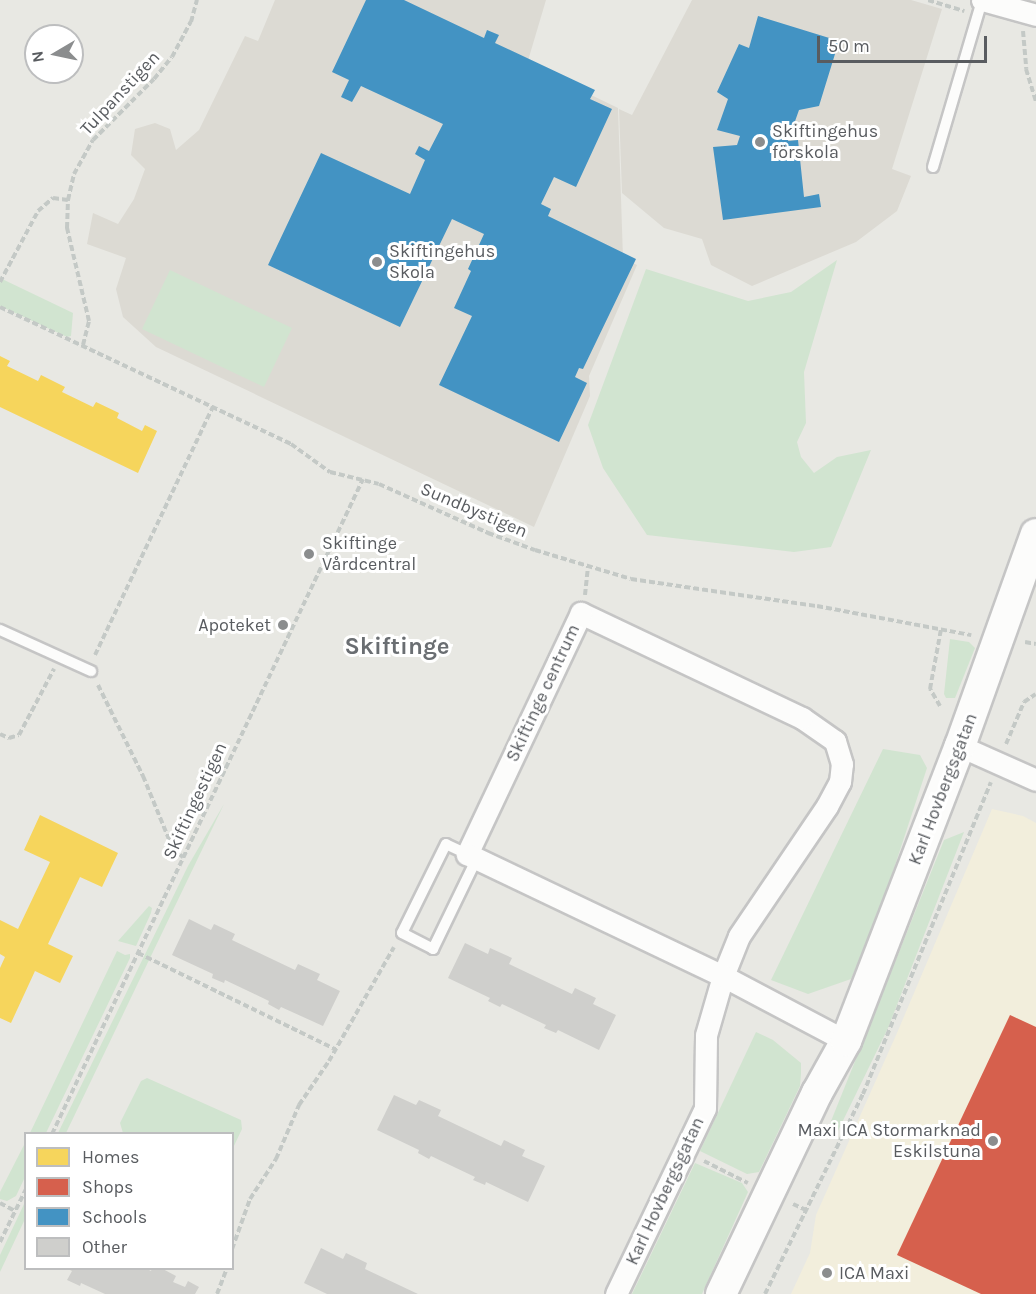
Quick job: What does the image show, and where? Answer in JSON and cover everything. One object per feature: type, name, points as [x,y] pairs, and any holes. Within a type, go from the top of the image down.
[{"type":"street","points":[[982,0],[1031,15]]},
{"type":"street","name":"Karl Hovbergsgatan","points":[[722,1294],[817,1093],[846,1041],[960,746],[1036,534]]},
{"type":"street","name":"Skiftinge centrum","points":[[472,856],[581,613],[792,713],[835,741],[842,764],[840,782],[739,936],[723,976]]},
{"type":"street","points":[[960,746],[1036,780]]},
{"type":"street","points":[[472,856],[723,976],[846,1041]]},
{"type":"street","name":"Karl Hovbergsgatan","points":[[616,1294],[705,1108],[704,1052],[723,976]]},
{"type":"street","name":"Karl Hovbergsgatan","points":[[743,1294],[834,1098],[846,1041]]},
{"type":"lane","points":[[933,167],[982,0]]},
{"type":"lane","points":[[0,630],[91,671]]},
{"type":"lane","points":[[446,844],[472,856],[433,949],[402,933],[446,844]]},
{"type":"path","name":"Tulpanstigen","points":[[82,345],[89,321],[69,247],[67,228],[68,200],[74,174],[93,140],[154,79],[172,57],[191,22],[197,0]]},
{"type":"path","points":[[1031,15],[1026,69],[1036,100]]},
{"type":"path","points":[[0,282],[38,211],[53,198],[68,200]]},
{"type":"path","name":"Sundbystigen","points":[[0,307],[291,444],[330,472],[379,484],[488,533],[600,571],[631,579],[817,606],[971,635]]},
{"type":"path","points":[[183,857],[173,849],[143,776],[91,671],[99,644],[213,407]]},
{"type":"path","name":"Skiftingestigen","points":[[53,1132],[363,479]]},
{"type":"path","points":[[940,706],[930,689],[941,629]]},
{"type":"path","points":[[0,734],[15,738],[24,729],[60,657]]},
{"type":"path","points":[[765,1294],[863,1094],[1024,702],[1036,694]]},
{"type":"path","points":[[234,1243],[250,1199],[276,1158],[308,1088],[335,1049],[402,933]]},
{"type":"path","points":[[138,952],[335,1049]]},
{"type":"path","points":[[0,1242],[24,1193]]},
{"type":"path","points":[[0,1203],[15,1211]]},
{"type":"path","points":[[217,1294],[227,1270]]},
{"type":"shaded area","name":"Skiftingehus Skola","points":[[275,0],[546,0],[527,64],[618,108],[623,258],[637,265],[589,376],[590,396],[534,527],[156,347],[123,317],[116,289],[126,258],[87,244],[93,213],[118,224],[134,199],[145,169],[131,155],[135,129],[155,123],[170,129],[176,150],[199,130],[245,36],[258,41]]},
{"type":"shaded area","name":"Skiftingehus förskola","points":[[692,0],[911,0],[942,9],[892,169],[911,176],[897,211],[856,242],[752,286],[711,265],[702,239],[664,228],[622,193],[619,109],[632,115]]},
{"type":"shaded area","points":[[992,809],[1023,816],[1036,823],[1036,1294],[791,1294],[810,1253],[816,1215],[897,1033]]},
{"type":"green space","points":[[837,260],[804,372],[806,423],[797,442],[801,457],[814,473],[837,457],[871,450],[831,547],[794,552],[647,535],[603,468],[588,425],[646,269],[748,301],[791,292]]},
{"type":"green space","points":[[170,270],[292,328],[264,387],[142,329]]},
{"type":"green space","points":[[0,278],[73,313],[71,336],[67,337],[0,306]]},
{"type":"green space","points":[[950,639],[969,642],[975,648],[955,698],[946,698],[944,694]]},
{"type":"green space","points":[[883,749],[920,755],[927,768],[876,923],[851,979],[808,994],[771,980]]},
{"type":"green space","points":[[224,804],[66,1132],[58,1132],[188,866]]},
{"type":"green space","points":[[964,832],[888,1028],[836,1135],[827,1131],[944,840]]},
{"type":"green space","points":[[149,906],[152,908],[151,913],[136,946],[118,941]]},
{"type":"green space","points":[[117,951],[125,955],[130,954],[46,1132],[30,1132]]},
{"type":"green space","points":[[756,1032],[773,1040],[801,1063],[801,1074],[800,1086],[759,1172],[747,1174],[700,1151]]},
{"type":"green space","points":[[147,1078],[241,1120],[242,1129],[234,1146],[234,1132],[123,1132],[120,1123],[141,1081]]},
{"type":"green space","points":[[24,1145],[24,1179],[16,1196],[7,1201],[0,1199],[0,1192]]},
{"type":"green space","points":[[695,1163],[742,1183],[748,1192],[702,1294],[632,1294]]},
{"type":"green space","points":[[24,1204],[24,1221],[0,1272],[0,1255]]},
{"type":"building: Homes","points":[[0,356],[10,361],[7,366],[38,381],[41,375],[65,387],[62,392],[93,407],[96,402],[119,413],[117,418],[142,431],[145,425],[157,431],[138,473],[0,407]]},
{"type":"building: Homes","points":[[40,815],[118,853],[102,887],[80,877],[48,944],[73,956],[60,983],[35,971],[11,1023],[0,1018],[0,968],[5,957],[0,954],[0,920],[18,929],[50,862],[24,850]]},
{"type":"building: Shops","name":"Maxi ICA Stormarknad Eskilstuna","points":[[1010,1015],[1036,1027],[1036,1294],[981,1294],[897,1255]]},
{"type":"building: Schools","points":[[366,0],[404,0],[484,38],[487,30],[499,35],[495,43],[595,90],[590,99],[612,109],[576,187],[554,177],[541,204],[551,209],[548,216],[636,259],[583,369],[579,368],[575,377],[587,383],[559,442],[439,385],[472,316],[454,308],[471,271],[468,269],[484,234],[452,219],[400,327],[268,265],[321,153],[410,194],[425,160],[415,154],[419,146],[429,151],[443,124],[361,86],[352,102],[341,97],[349,80],[332,72]]},
{"type":"building: Schools","points":[[758,16],[839,41],[819,106],[799,110],[788,141],[798,140],[804,197],[819,194],[821,207],[723,220],[713,147],[737,145],[740,136],[717,130],[728,99],[717,92],[739,44],[749,48]]},
{"type":"building: Other","points":[[189,919],[211,930],[214,924],[235,934],[232,940],[295,970],[298,964],[320,974],[317,980],[340,991],[323,1026],[281,1007],[279,1010],[268,1004],[269,1001],[225,980],[224,983],[212,978],[213,974],[172,955]]},
{"type":"building: Other","points":[[465,943],[488,954],[490,948],[512,958],[509,964],[572,994],[575,988],[596,998],[593,1004],[616,1015],[599,1050],[558,1030],[556,1033],[544,1028],[546,1025],[502,1004],[500,1007],[488,1001],[490,998],[448,978]]},
{"type":"building: Other","points":[[394,1095],[416,1105],[419,1100],[441,1110],[438,1116],[501,1146],[504,1140],[525,1150],[522,1156],[545,1166],[528,1202],[486,1182],[485,1185],[473,1180],[475,1177],[431,1156],[429,1159],[418,1153],[419,1150],[377,1130]]},
{"type":"building: Other","points":[[321,1248],[343,1259],[346,1253],[367,1263],[365,1269],[418,1294],[327,1294],[304,1283]]},
{"type":"building: Other","points":[[70,1270],[165,1270],[176,1276],[173,1282],[185,1287],[188,1281],[199,1287],[195,1294],[105,1294],[81,1283],[80,1286],[67,1280],[72,1271]]},
{"type":"place","name":"Skiftingehus förskola","points":[[760,142]]},
{"type":"place","name":"Skiftingehus Skola","points":[[377,262]]},
{"type":"place","name":"Skiftinge Vårdcentral","points":[[309,554]]},
{"type":"place","name":"Apoteket","points":[[283,625]]},
{"type":"place","name":"Maxi ICA Stormarknad Eskilstuna","points":[[993,1141]]},
{"type":"place","name":"ICA Maxi","points":[[827,1273]]},
{"type":"district","name":"Skiftinge","points":[[397,647]]}]
